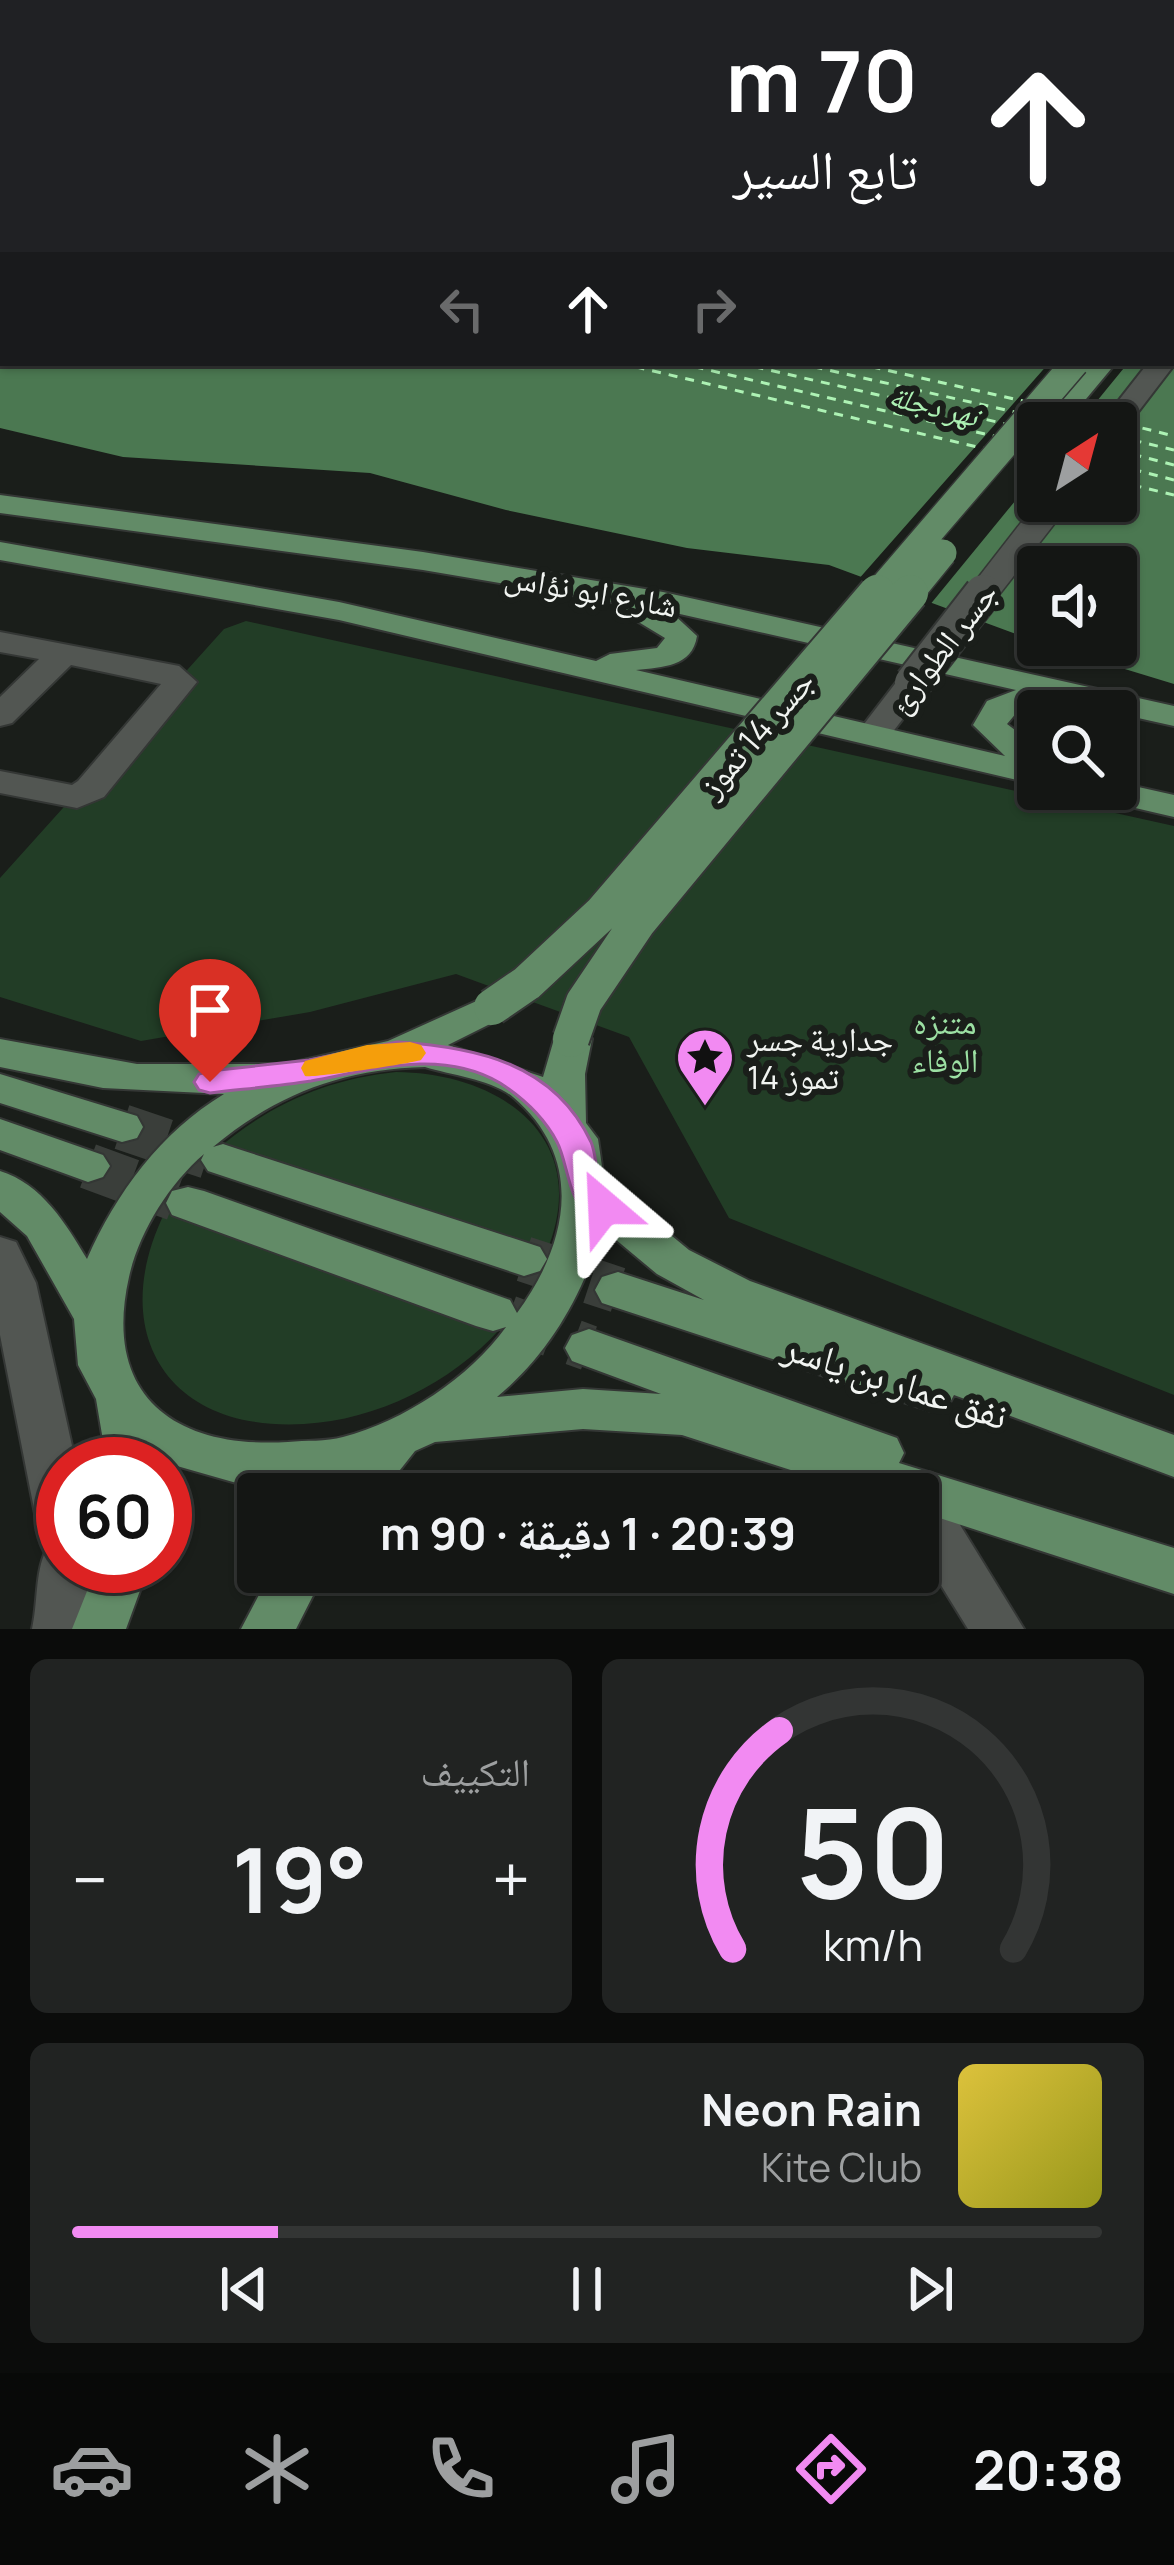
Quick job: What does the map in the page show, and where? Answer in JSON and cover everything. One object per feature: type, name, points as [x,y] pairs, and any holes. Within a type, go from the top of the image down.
[{"type":"main road","name":"جسر 14 تموز","points":[[397,1053],[491,1007],[527,983],[602,913],[1072,366]]},
{"type":"main road","points":[[1070,402],[1100,366]]},
{"type":"main road","name":"جسر 14 تموز","points":[[565,1124],[564,1074],[584,1002],[638,922],[1017,465]]},
{"type":"main road","name":"شارع ابو نؤاس","points":[[0,504],[423,561],[663,601],[1174,717]]},
{"type":"main road","points":[[0,551],[602,664],[666,658],[679,648],[681,636],[638,607],[423,561]]},
{"type":"main road","points":[[464,639],[1017,769]]},
{"type":"main road","points":[[1017,702],[1001,704],[990,725],[1017,748]]},
{"type":"main road","points":[[1137,711],[1174,717]]},
{"type":"main road","points":[[1137,794],[1174,805]]},
{"type":"main road","points":[[1137,797],[1174,805]]},
{"type":"main road","points":[[0,1053],[79,1073],[149,1082],[210,1082],[397,1053],[457,1057],[509,1075],[541,1097],[565,1124],[576,1145],[586,1190],[582,1239],[548,1315],[485,1386],[411,1432],[371,1473]]},
{"type":"main road","points":[[96,1315],[115,1238],[163,1167],[229,1110],[309,1070]]},
{"type":"main road","points":[[0,1088],[122,1127]]},
{"type":"main road","points":[[0,1134],[88,1166]]},
{"type":"main road","points":[[223,1160],[524,1259]]},
{"type":"main road","points":[[0,1187],[43,1224],[70,1263],[96,1315],[104,1367],[116,1392],[126,1437]]},
{"type":"main road","points":[[586,1190],[673,1262],[733,1294],[1174,1456]]},
{"type":"main road","points":[[188,1202],[494,1313]]},
{"type":"main road","name":"نفق عمار بن ياسر","points":[[618,1290],[1174,1471]]},
{"type":"main road","name":"نفق عمار بن ياسر","points":[[589,1348],[1174,1560]]},
{"type":"main road","points":[[116,1392],[156,1434],[217,1460],[289,1466],[325,1462],[411,1432],[583,1409],[682,1415],[866,1473]]},
{"type":"main road","points":[[939,1496],[1174,1571]]},
{"type":"main road","points":[[99,1629],[113,1593]]},
{"type":"main road","points":[[268,1629],[288,1593]]},
{"type":"street","points":[[1131,402],[1160,366]]},
{"type":"street","name":"جسر الطوارئ","points":[[873,735],[1039,522]]},
{"type":"street","points":[[0,642],[167,673],[180,682],[91,789],[77,797],[0,782]]},
{"type":"street","points":[[0,716],[63,654]]},
{"type":"street","points":[[0,1254],[13,1282],[45,1437]]},
{"type":"street","points":[[939,1537],[997,1629]]},
{"type":"street","points":[[59,1629],[67,1593]]},
{"type":"green space","name":"متنزه الوفاء","points":[[246,621],[1017,791],[1017,810],[1102,810],[1174,826],[1174,1395],[729,1218],[629,1037],[456,974],[310,1012],[141,1041],[0,997],[0,878],[224,629]]},
{"type":"green space","points":[[396,1072],[435,1075],[471,1085],[503,1100],[529,1120],[548,1146],[558,1177],[558,1213],[546,1253],[215,1151],[256,1120],[300,1097],[346,1081]]},
{"type":"green space","points":[[165,1212],[500,1329],[436,1382],[359,1415],[304,1424],[256,1422],[216,1411],[184,1392],[161,1366],[147,1334],[143,1297],[148,1256]]},
{"type":"water","name":"نهر دجلة","points":[[0,366],[1174,366],[1174,684],[1115,666],[1137,666],[1137,546],[1017,546],[1017,634],[829,565],[687,548],[506,510],[370,473],[123,457],[0,428]]},
{"type":"pier","points":[[1046,366],[1126,366],[1096,402],[1017,402],[1017,499],[929,606],[857,581]]},
{"type":"ferry route","points":[[632,366],[986,449]]},
{"type":"ferry route","points":[[691,366],[998,437]]},
{"type":"ferry route","points":[[751,366],[1006,424]]},
{"type":"ferry route","points":[[810,366],[1017,413]]},
{"type":"ferry route","points":[[868,366],[1023,401]]},
{"type":"ferry route","points":[[1137,427],[1174,436]]},
{"type":"ferry route","points":[[1137,441],[1174,450]]},
{"type":"ferry route","points":[[1012,455],[1017,456]]},
{"type":"ferry route","points":[[1137,455],[1174,465]]},
{"type":"ferry route","points":[[1137,470],[1174,480]]},
{"type":"ferry route","points":[[1137,486],[1174,495]]},
{"type":"tunnel","points":[[122,1127],[208,1156]]},
{"type":"tunnel","points":[[88,1166],[175,1198]]},
{"type":"tunnel","points":[[524,1259],[618,1290]]},
{"type":"tunnel","points":[[508,1318],[589,1348]]},
{"type":"slow traffic","points":[[316,1068],[367,1055],[410,1053]]},
{"type":"place","name":"جدارية جسر 14 تموز","points":[[705,1108]]},
{"type":"route","points":[[210,1082],[397,1053],[427,1053],[484,1064],[532,1089],[550,1106],[576,1145],[586,1190],[604,1207]]}]
